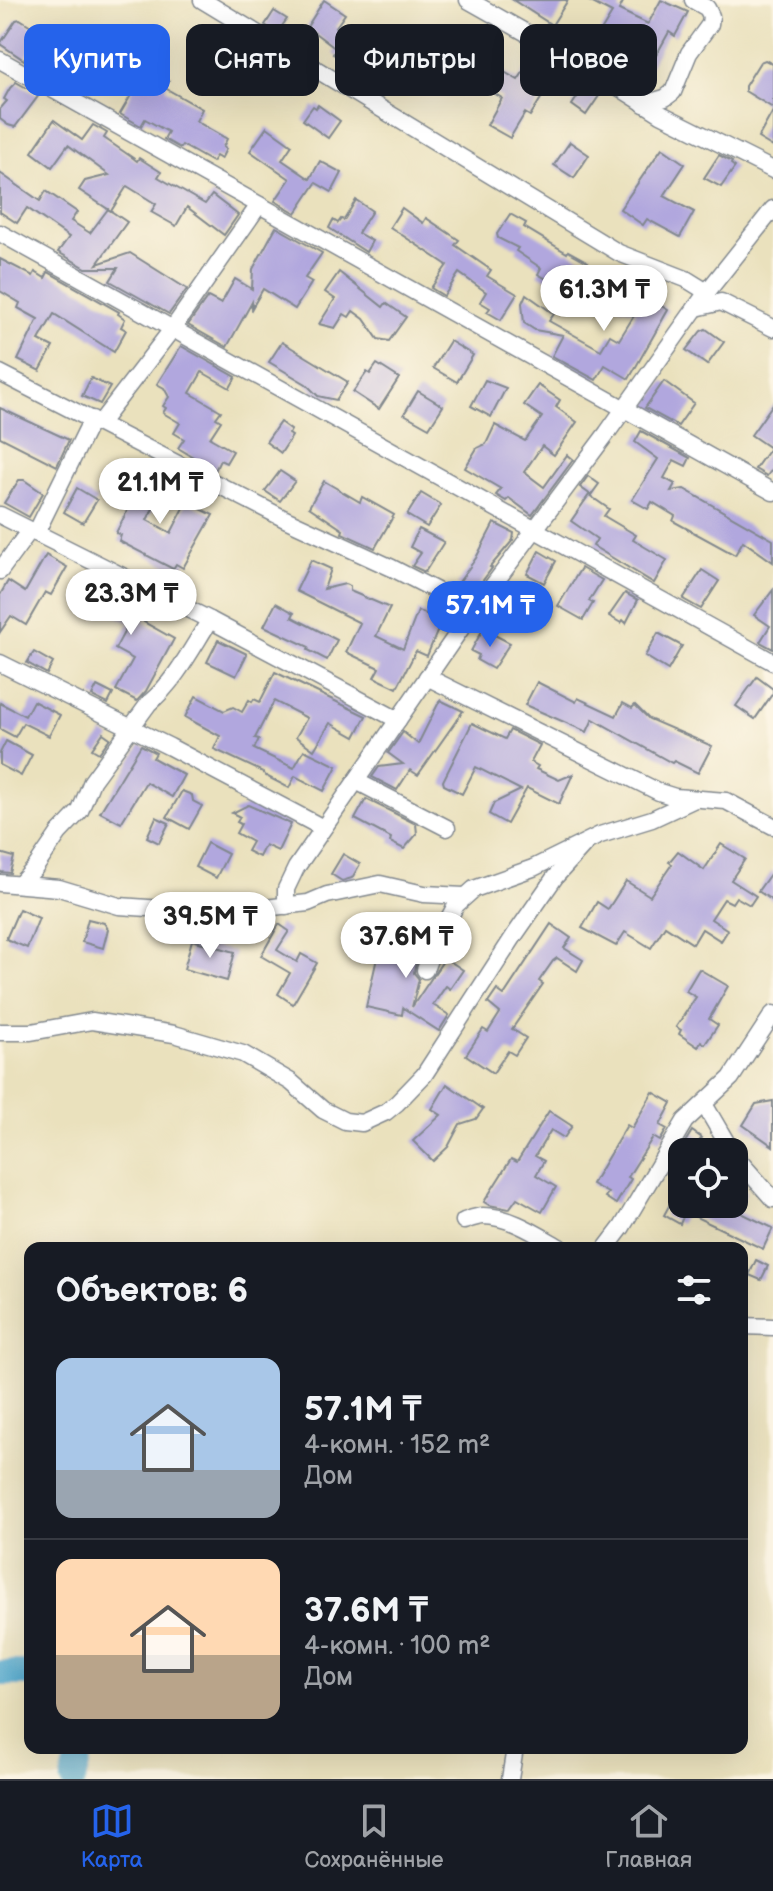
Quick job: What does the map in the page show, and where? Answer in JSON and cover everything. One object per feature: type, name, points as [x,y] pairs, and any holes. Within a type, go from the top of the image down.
[{"type":"street","points":[[202,0],[619,253],[686,279],[707,292]]},
{"type":"street","points":[[468,0],[590,69],[644,104],[773,170]]},
{"type":"street","points":[[644,104],[665,98],[673,92],[689,53],[710,24],[711,16],[707,8],[693,0]]},
{"type":"street","points":[[0,60],[773,492]]},
{"type":"street","points":[[0,571],[33,531],[96,421],[173,328],[259,205]]},
{"type":"street","points":[[286,906],[286,889],[296,868],[427,677],[707,292],[773,209]]},
{"type":"street","points":[[0,233],[773,662]]},
{"type":"street","points":[[696,308],[721,302],[773,328]]},
{"type":"street","points":[[0,373],[283,518],[378,561],[474,610]]},
{"type":"street","points":[[0,515],[210,620],[398,720]]},
{"type":"street","points":[[20,884],[80,811],[92,781],[130,728],[173,677],[210,620]]},
{"type":"street","points":[[0,663],[170,747],[323,828]]},
{"type":"street","points":[[427,677],[659,792],[696,799],[716,799],[737,805],[773,826]]},
{"type":"street","points":[[356,781],[447,828]]},
{"type":"street","points":[[425,970],[449,917],[464,896],[481,885],[533,868],[600,835],[652,819],[696,799]]},
{"type":"street","points":[[0,1032],[31,1032],[92,1021],[174,1034],[243,1054],[291,1082],[323,1110],[345,1121],[362,1123],[386,1112],[424,1075],[522,924],[555,877],[584,845]]},
{"type":"street","points":[[0,883],[59,888],[119,906],[221,913],[308,903],[337,892],[380,884],[424,894],[464,896]]},
{"type":"street","points":[[611,1242],[685,1121],[731,1078],[773,1014]]},
{"type":"street","points":[[704,1104],[724,1138]]},
{"type":"street","points":[[748,1170],[773,1199]]},
{"type":"street","points":[[464,1221],[483,1216],[507,1221],[551,1242]]},
{"type":"street","points":[[618,1242],[622,1227]]},
{"type":"street","points":[[748,1326],[773,1327]]},
{"type":"street","points":[[510,1779],[514,1754]]},
{"type":"building","points":[[324,0],[345,14],[335,24],[335,48],[319,36],[319,24],[309,24]]},
{"type":"building","points":[[513,0],[568,0],[550,24]]},
{"type":"building","points":[[587,0],[624,0],[619,10],[648,24],[605,24],[612,13]]},
{"type":"building","points":[[661,0],[688,12],[675,36],[669,32],[657,54],[657,24],[648,24]]},
{"type":"building","points":[[274,11],[287,19],[283,24],[266,24]]},
{"type":"building","points":[[16,20],[28,24],[24,24],[24,60],[0,44]]},
{"type":"building","points":[[765,60],[773,64],[773,108],[745,91],[760,62]]},
{"type":"building","points":[[504,72],[518,80],[520,77],[520,96],[542,96],[530,116],[525,113],[510,138],[487,125],[502,98],[499,96],[504,96]]},
{"type":"building","points":[[16,82],[24,87],[24,96],[38,96],[15,127],[0,119],[0,109],[7,101],[4,99]]},
{"type":"building","points":[[170,91],[202,109],[196,121],[227,139],[221,159],[216,156],[212,162],[182,145],[180,148],[164,139],[168,132],[145,119],[141,126],[120,114],[130,97],[170,96]]},
{"type":"building","points":[[578,96],[599,96],[586,115],[572,105]]},
{"type":"building","points":[[318,105],[340,121],[328,138],[303,120],[313,106],[316,108]]},
{"type":"building","points":[[773,111],[773,147],[758,138]]},
{"type":"building","points":[[54,120],[82,140],[93,125],[107,133],[104,138],[137,161],[139,158],[161,172],[158,177],[205,204],[212,195],[238,215],[224,235],[187,207],[176,226],[151,212],[156,204],[127,186],[111,211],[79,190],[85,181],[109,175],[68,145],[52,167],[32,152]]},
{"type":"building","points":[[267,127],[292,145],[282,160],[310,179],[320,161],[342,173],[332,192],[316,183],[296,213],[275,201],[290,179],[250,151]]},
{"type":"building","points":[[570,142],[589,155],[574,178],[554,165]]},
{"type":"building","points":[[662,148],[685,164],[664,196],[694,212],[680,237],[647,219],[643,225],[620,209]]},
{"type":"building","points":[[719,155],[735,167],[721,187],[704,178]]},
{"type":"building","points":[[0,173],[40,201],[46,191],[77,212],[71,221],[90,233],[108,209],[127,222],[97,264],[130,253],[187,289],[169,314],[110,281],[118,268],[86,268],[58,252],[69,237],[27,208],[17,223],[0,212]]},
{"type":"building","points":[[356,200],[372,211],[358,233],[372,241],[366,252],[329,228],[333,220],[338,223],[344,220]]},
{"type":"building","points":[[402,208],[423,223],[426,218],[459,240],[455,245],[491,270],[487,276],[517,294],[501,320],[487,312],[490,308],[480,302],[486,292],[459,273],[444,296],[431,288],[447,265],[390,227]]},
{"type":"building","points":[[510,214],[526,223],[524,227],[588,262],[571,293],[538,274],[541,268],[516,251],[518,248],[498,238],[497,234]]},
{"type":"building","points":[[276,227],[322,253],[305,278],[312,282],[295,309],[263,289],[252,308],[252,302],[227,347],[188,325],[208,297],[221,304],[235,279],[252,289],[253,269]]},
{"type":"building","points":[[0,259],[33,276],[35,272],[45,278],[48,272],[119,312],[125,319],[121,327],[126,330],[114,352],[54,314],[39,340],[53,347],[40,371],[18,360],[38,319],[18,308],[20,303],[0,291]]},
{"type":"building","points":[[339,272],[383,307],[386,303],[406,317],[389,341],[378,339],[364,319],[353,311],[349,317],[344,314],[335,328],[319,324],[335,299],[325,292]]},
{"type":"building","points":[[622,274],[640,285],[637,291],[668,310],[629,379],[605,365],[596,380],[552,356],[563,335],[535,330],[524,323],[522,303],[526,294],[554,314],[549,321],[601,350],[610,335],[619,340],[637,311],[619,307],[607,298]]},
{"type":"building","points":[[706,329],[724,342],[707,365],[686,350]]},
{"type":"building","points":[[450,341],[473,355],[457,382],[433,368]]},
{"type":"building","points":[[282,342],[348,382],[336,400],[318,396],[306,384],[269,362]]},
{"type":"building","points":[[181,346],[236,377],[230,388],[202,372],[190,393],[221,411],[216,418],[221,421],[210,438],[233,451],[226,463],[220,460],[215,471],[178,448],[184,439],[174,433],[180,423],[163,413],[166,408],[163,406],[169,397],[164,388],[157,384]]},
{"type":"building","points":[[377,364],[399,378],[379,409],[353,392]]},
{"type":"building","points":[[91,378],[110,387],[100,404],[82,396]]},
{"type":"building","points":[[485,380],[506,388],[491,417],[471,406]]},
{"type":"building","points":[[664,381],[694,403],[678,426],[645,408]]},
{"type":"building","points":[[538,385],[560,400],[556,407],[577,422],[554,455],[542,446],[524,472],[544,487],[567,455],[573,460],[532,515],[509,498],[506,501],[496,495],[501,489],[465,468],[477,448],[486,444],[495,425],[525,441],[542,417],[524,405]]},
{"type":"building","points":[[418,391],[443,406],[429,428],[404,414]]},
{"type":"building","points":[[773,404],[773,468],[767,476],[755,469],[770,448],[751,435]]},
{"type":"building","points":[[0,408],[69,440],[57,466],[0,437]]},
{"type":"building","points":[[280,422],[291,430],[289,434],[292,436],[281,453],[266,442]]},
{"type":"building","points":[[641,431],[690,458],[686,466],[674,460],[664,478],[675,484],[671,491],[684,489],[773,540],[773,562],[743,541],[735,555],[673,521],[675,516],[652,502],[648,509],[632,500],[658,459],[635,442]]},
{"type":"building","points":[[280,471],[295,481],[280,501],[265,491]]},
{"type":"building","points":[[145,475],[160,483],[156,491],[161,493],[147,520],[171,533],[187,502],[213,515],[183,568],[176,564],[173,569],[119,541],[121,535],[116,533],[129,507],[122,504],[134,481]]},
{"type":"building","points":[[588,476],[599,484],[591,495],[580,487]]},
{"type":"building","points":[[19,480],[43,493],[29,517],[4,503]]},
{"type":"building","points":[[324,481],[360,502],[362,497],[394,515],[375,548],[342,533],[343,530],[309,507]]},
{"type":"building","points":[[77,488],[97,500],[83,523],[64,512]]},
{"type":"building","points":[[421,493],[441,505],[427,527],[407,515]]},
{"type":"building","points":[[589,495],[609,509],[604,516],[636,535],[633,540],[667,560],[654,583],[593,546],[597,539],[571,521]]},
{"type":"building","points":[[494,523],[514,533],[513,540],[472,595],[457,585],[476,558]]},
{"type":"building","points":[[419,529],[444,542],[425,572],[412,566],[421,553],[410,547]]},
{"type":"building","points":[[539,551],[556,561],[544,583],[527,574]]},
{"type":"building","points":[[46,555],[67,567],[51,595],[45,592],[26,625],[11,616],[0,632],[0,595],[8,581],[25,592]]},
{"type":"building","points":[[311,560],[331,569],[324,589],[345,584],[350,586],[350,591],[390,608],[376,636],[403,649],[418,611],[442,620],[427,656],[416,651],[397,688],[374,677],[379,668],[346,652],[360,623],[296,591]]},
{"type":"building","points":[[581,568],[602,580],[589,601],[593,603],[583,620],[558,606]]},
{"type":"building","points":[[702,570],[719,581],[701,609],[683,599]]},
{"type":"building","points":[[89,579],[151,608],[144,622],[174,639],[146,691],[137,701],[116,690],[133,659],[115,649],[129,623],[101,608],[98,613],[77,602]]},
{"type":"building","points":[[773,590],[773,649],[760,642],[770,626],[754,615]]},
{"type":"building","points":[[625,593],[638,600],[626,623],[623,620],[621,623],[609,616]]},
{"type":"building","points":[[276,603],[294,613],[292,617],[337,640],[327,660],[308,650],[309,647],[264,626]]},
{"type":"building","points":[[483,629],[510,643],[493,669],[477,660],[479,655],[471,651]]},
{"type":"building","points":[[658,633],[682,646],[668,670],[645,656]]},
{"type":"building","points":[[218,640],[247,654],[236,676],[207,662]]},
{"type":"building","points":[[34,652],[53,663],[47,674],[27,663]]},
{"type":"building","points":[[275,672],[366,716],[355,737],[330,723],[314,750],[296,737],[307,718],[274,701],[255,738],[259,739],[254,749],[294,768],[304,750],[337,766],[324,791],[295,776],[289,788],[214,749],[220,736],[185,717],[196,696],[224,711],[233,707],[242,712],[249,700],[260,702]]},
{"type":"building","points":[[757,677],[773,689],[773,693],[755,719],[736,706]]},
{"type":"building","points":[[537,682],[576,702],[578,698],[616,716],[623,703],[632,708],[635,705],[649,719],[712,746],[698,773],[674,761],[672,763],[593,719],[587,732],[525,705]]},
{"type":"building","points":[[97,686],[113,694],[108,704],[92,696]]},
{"type":"building","points":[[440,700],[463,711],[418,775],[410,770],[397,790],[372,777],[379,767],[403,764],[388,753],[403,732],[418,744]]},
{"type":"building","points":[[33,701],[60,715],[49,736],[23,723],[15,737],[0,729],[0,703],[25,716]]},
{"type":"building","points":[[472,723],[505,739],[510,730],[540,745],[531,762],[538,766],[536,769],[559,780],[573,774],[559,804],[527,788],[507,824],[489,814],[494,803],[521,790],[476,767],[462,794],[444,785],[443,781]]},
{"type":"building","points":[[103,733],[110,738],[99,753],[92,749]]},
{"type":"building","points":[[6,741],[32,755],[21,776],[0,765],[0,753]]},
{"type":"building","points":[[141,745],[156,753],[153,758],[184,775],[172,797],[146,782],[121,823],[100,812]]},
{"type":"building","points":[[182,791],[192,795],[193,801],[202,806],[189,829],[167,817]]},
{"type":"building","points":[[366,799],[416,824],[417,834],[404,849],[390,842],[391,838],[355,819]]},
{"type":"building","points":[[248,805],[291,824],[278,851],[265,845],[259,857],[247,851],[252,842],[236,833],[241,824],[237,822],[240,817],[232,813]]},
{"type":"building","points":[[156,817],[169,823],[159,843],[147,837]]},
{"type":"building","points":[[207,843],[228,854],[216,878],[195,867]]},
{"type":"building","points":[[721,844],[745,859],[731,880],[756,896],[750,905],[736,897],[732,903],[724,899],[711,919],[728,930],[721,941],[702,929],[693,944],[665,926],[651,948],[625,932],[616,946],[582,928],[597,902],[608,909],[626,881],[650,896],[678,851],[704,870]]},
{"type":"building","points":[[0,853],[14,857],[10,873],[0,872]]},
{"type":"building","points":[[343,854],[360,864],[352,878],[342,881],[331,874]]},
{"type":"building","points":[[773,870],[773,901],[758,891]]},
{"type":"building","points":[[19,909],[39,918],[27,948],[6,939]]},
{"type":"building","points":[[88,919],[104,923],[108,929],[103,948],[82,942]]},
{"type":"building","points":[[279,924],[289,931],[277,950],[297,962],[301,954],[317,963],[293,1004],[278,994],[290,973],[261,956]]},
{"type":"building","points":[[551,924],[571,938],[564,948],[583,960],[577,971],[557,958],[553,961],[539,981],[543,984],[512,1029],[526,1038],[515,1055],[508,1051],[493,1073],[466,1055],[483,1029],[488,1032],[500,1013],[488,1003],[497,990],[504,995]]},
{"type":"building","points":[[370,931],[423,945],[415,967],[414,973],[419,979],[412,1007],[445,958],[463,970],[450,989],[446,986],[433,1005],[449,1015],[439,1031],[403,1008],[402,1015],[366,1007],[377,958],[365,955]]},
{"type":"building","points":[[192,940],[235,952],[227,981],[184,969]]},
{"type":"building","points":[[699,969],[728,986],[709,1019],[718,1025],[705,1044],[701,1041],[698,1047],[679,1034],[681,1030],[676,1027],[696,997],[686,991]]},
{"type":"building","points":[[447,1084],[483,1109],[476,1119],[460,1124],[448,1147],[433,1161],[413,1141],[441,1115],[432,1109]]},
{"type":"building","points":[[653,1092],[672,1103],[660,1125],[667,1129],[660,1141],[653,1137],[628,1177],[631,1179],[616,1204],[605,1197],[608,1193],[592,1184],[627,1125],[632,1128]]},
{"type":"building","points":[[773,1101],[773,1146],[743,1125],[756,1104]]},
{"type":"building","points":[[549,1111],[572,1126],[564,1138],[551,1130],[535,1156],[544,1161],[536,1175],[556,1187],[542,1212],[517,1198],[509,1209],[484,1202],[511,1159],[517,1162]]},
{"type":"building","points":[[692,1131],[702,1138],[688,1138]]},
{"type":"building","points":[[748,1216],[773,1228],[763,1249],[698,1218]]},
{"type":"building","points":[[756,1260],[768,1266],[761,1280],[749,1275]]},
{"type":"waterway","points":[[0,1673],[24,1673]]},
{"type":"waterway","points":[[73,1779],[80,1754]]}]
